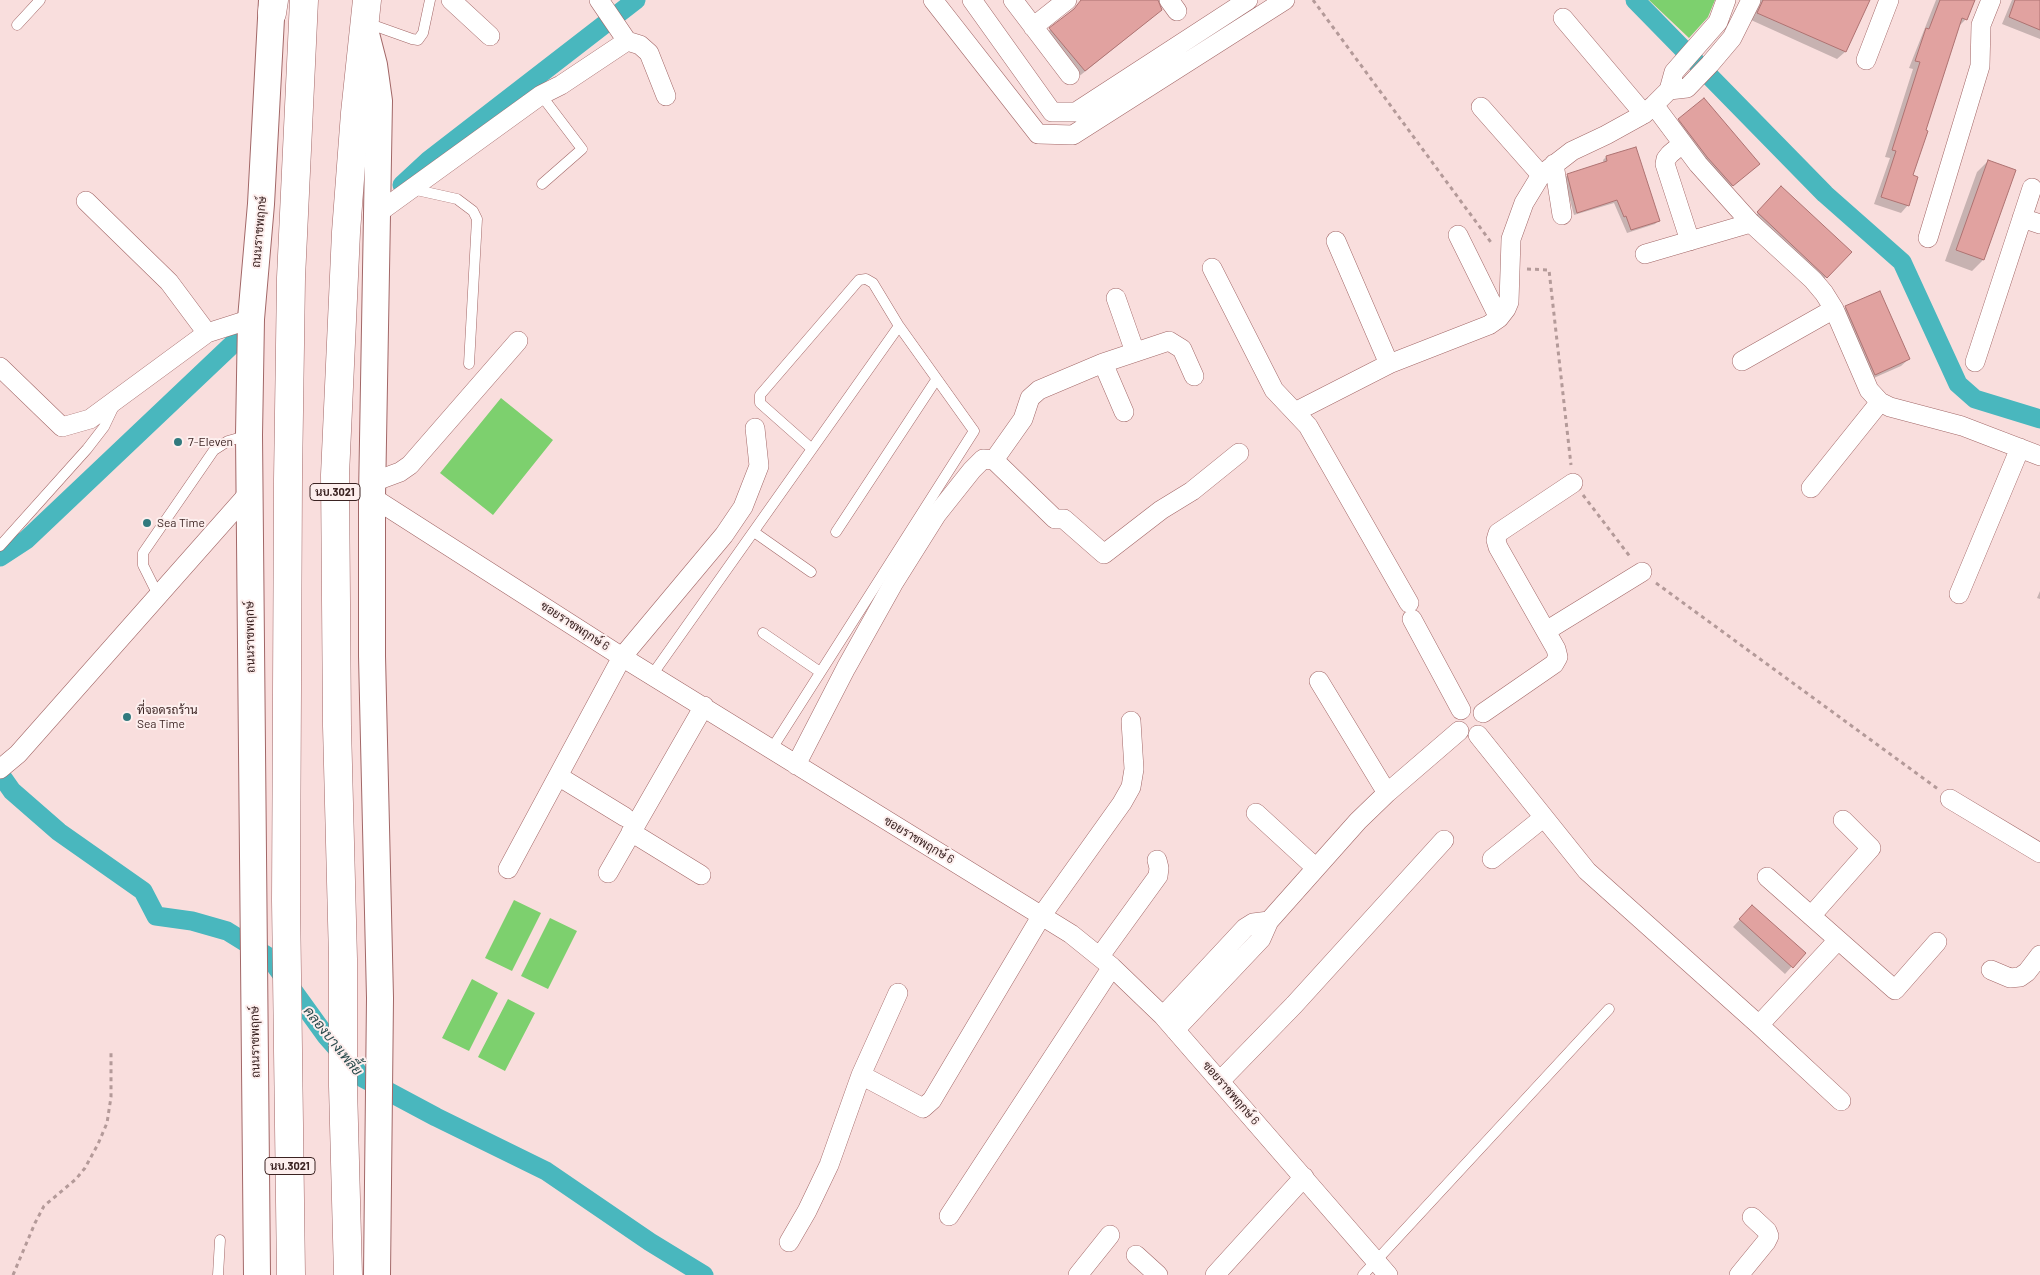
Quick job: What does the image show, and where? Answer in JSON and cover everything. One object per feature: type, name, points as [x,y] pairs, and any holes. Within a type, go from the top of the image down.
[{"type":"main road","name":"นบ.3021","points":[[291,1275],[286,900],[291,305],[304,0]]},
{"type":"main road","name":"ถนนราชพฤกษ์","points":[[257,1275],[248,494],[251,319],[261,204],[273,4]]},
{"type":"main road","name":"นบ.3021","points":[[365,16],[379,101],[372,490],[372,656],[380,998],[377,1275]]},
{"type":"main road","name":"นบ.3021","points":[[348,1275],[337,726],[335,475],[346,232],[365,16]]},
{"type":"street","points":[[451,0],[490,36]]},
{"type":"street","points":[[599,0],[627,41],[640,45],[649,53],[666,96]]},
{"type":"street","points":[[933,0],[1038,134],[1073,135],[1285,0]]},
{"type":"street","points":[[972,0],[1052,112],[1076,112],[1248,0]]},
{"type":"street","points":[[1013,0],[1070,75]]},
{"type":"street","points":[[1034,27],[1067,0]]},
{"type":"street","points":[[1677,83],[1718,22],[1726,0]]},
{"type":"street","points":[[1743,19],[1745,0]]},
{"type":"street","points":[[1296,412],[1389,364],[1489,325],[1500,318],[1509,302],[1511,239],[1516,222],[1524,203],[1547,170],[1572,151],[1606,135],[1649,110],[1677,83],[1732,38],[1752,0]]},
{"type":"street","points":[[1866,60],[1889,0]]},
{"type":"street","points":[[1928,238],[1980,66],[1981,25],[1991,0]]},
{"type":"street","points":[[1563,18],[1682,144],[1751,223],[1813,280],[1834,309],[1869,390],[1880,402],[1890,407],[1962,426],[2040,456]]},
{"type":"street","points":[[378,213],[540,95],[561,84],[627,41]]},
{"type":"street","points":[[1481,108],[1547,170],[1562,215]]},
{"type":"street","points":[[1682,144],[1670,154],[1665,164],[1690,241]]},
{"type":"street","points":[[1975,362],[2032,188]]},
{"type":"street","points":[[86,201],[169,282],[206,333]]},
{"type":"street","points":[[2022,218],[2040,224]]},
{"type":"street","points":[[1645,254],[1751,223]]},
{"type":"street","points":[[1458,235],[1500,318]]},
{"type":"street","points":[[1336,241],[1389,364]]},
{"type":"street","points":[[1212,268],[1274,390],[1308,426],[1411,611],[1461,710]]},
{"type":"street","points":[[1116,298],[1135,352]]},
{"type":"street","points":[[1742,361],[1834,309]]},
{"type":"street","points":[[0,368],[62,427],[90,419],[206,333],[251,319]]},
{"type":"street","points":[[372,490],[410,465],[518,341]]},
{"type":"street","points":[[994,460],[1023,419],[1030,398],[1040,390],[1103,362],[1169,341],[1182,349],[1194,376]]},
{"type":"street","points":[[1103,362],[1124,412]]},
{"type":"street","points":[[1811,488],[1880,402]]},
{"type":"street","points":[[508,869],[622,657],[724,535],[743,507],[759,466],[756,428]]},
{"type":"street","points":[[1960,594],[2020,448]]},
{"type":"street","points":[[796,766],[846,668],[893,584],[937,514],[985,458],[994,460],[1054,518],[1064,519],[1104,554],[1161,510],[1192,491],[1239,453]]},
{"type":"street","points":[[1482,714],[1554,664],[1558,656],[1546,631],[1498,548],[1496,540],[1498,533],[1573,483]]},
{"type":"street","name":"ซอยราชพฤกษ์ 6","points":[[372,490],[622,657],[704,706],[796,766],[1042,915],[1106,961],[1169,1023],[1383,1268]]},
{"type":"street","points":[[1,769],[18,754],[248,494]]},
{"type":"street","points":[[1546,631],[1642,572]]},
{"type":"street","points":[[1319,681],[1386,793]]},
{"type":"street","points":[[608,872],[628,825],[704,706]]},
{"type":"street","points":[[1169,1023],[1261,939],[1269,921],[1386,793],[1469,733],[1485,725],[1482,714],[1472,707],[1461,710],[1456,720],[1469,733],[1543,818],[1587,871],[1759,1025],[1840,1101]]},
{"type":"street","points":[[861,1075],[923,1108],[928,1105],[1042,915],[1122,803],[1131,787],[1134,769],[1131,721]]},
{"type":"street","points":[[558,776],[701,875]]},
{"type":"street","points":[[1950,799],[2040,853]]},
{"type":"street","points":[[1256,813],[1316,868]]},
{"type":"street","points":[[1492,859],[1543,818]]},
{"type":"street","points":[[1811,916],[1870,848],[1842,820]]},
{"type":"street","points":[[1220,1081],[1294,1005],[1444,840]]},
{"type":"street","points":[[948,1216],[1158,876],[1157,860]]},
{"type":"street","points":[[1767,877],[1895,990],[1937,942]]},
{"type":"street","points":[[1759,1025],[1838,940]]},
{"type":"street","points":[[1992,970],[2010,978],[2020,977],[2027,972],[2040,955]]},
{"type":"street","points":[[789,1242],[807,1212],[829,1165],[861,1075],[898,993]]},
{"type":"street","points":[[1215,1275],[1304,1177]]},
{"type":"street","points":[[1739,1275],[1769,1236],[1767,1231],[1752,1217]]},
{"type":"street","points":[[1078,1275],[1110,1235]]},
{"type":"street","points":[[1136,1255],[1158,1275]]},
{"type":"lane","points":[[17,25],[40,0]]},
{"type":"lane","points":[[365,16],[412,39],[418,40],[423,33],[430,0]]},
{"type":"lane","points":[[540,95],[582,150],[542,184]]},
{"type":"lane","points":[[411,188],[456,199],[473,211],[477,220],[469,364]]},
{"type":"lane","points":[[771,750],[974,432],[899,326],[873,284],[866,278],[859,280],[760,395],[760,403],[812,449]]},
{"type":"lane","points":[[652,675],[899,326]]},
{"type":"lane","points":[[836,532],[936,380]]},
{"type":"lane","points":[[0,546],[104,428],[119,396]]},
{"type":"lane","points":[[158,594],[143,565],[142,553],[214,450],[228,441],[249,435]]},
{"type":"lane","points":[[754,532],[812,572]]},
{"type":"lane","points":[[764,633],[820,672]]},
{"type":"lane","points":[[1363,1275],[1383,1268],[1609,1009]]},
{"type":"lane","points":[[218,1275],[220,1240]]},
{"type":"path","points":[[1313,0],[1510,269],[1549,270],[1573,483],[1642,572],[1950,799]]},
{"type":"path","points":[[13,1275],[35,1222],[44,1206],[76,1179],[85,1168],[98,1144],[107,1123],[111,1097],[111,1053]]},
{"type":"green space","points":[[1649,0],[1715,0],[1708,17],[1689,38]]},
{"type":"green space","points":[[501,398],[553,440],[493,515],[440,473]]},
{"type":"green space","points":[[514,900],[541,913],[512,971],[485,958]]},
{"type":"green space","points":[[550,918],[577,931],[548,989],[521,976]]},
{"type":"green space","points":[[472,979],[498,993],[469,1051],[442,1038]]},
{"type":"green space","points":[[508,999],[535,1013],[505,1071],[478,1057]]},
{"type":"building","points":[[1081,0],[1158,0],[1162,10],[1085,71],[1049,28],[1074,9]]},
{"type":"building","points":[[1763,0],[1870,0],[1846,52],[1757,13]]},
{"type":"building","points":[[1940,0],[1975,0],[1967,20],[1962,18],[1926,130],[1928,131],[1913,175],[1918,177],[1909,206],[1881,197],[1896,151],[1892,150],[1920,62],[1915,61],[1926,28],[1929,29]]},
{"type":"building","points":[[2015,0],[2040,0],[2040,30],[2009,17]]},
{"type":"building","points":[[1704,98],[1760,164],[1733,186],[1707,157],[1678,119]]},
{"type":"building","points":[[1636,147],[1660,221],[1631,230],[1617,200],[1577,213],[1567,174],[1607,161],[1606,156]]},
{"type":"building","points":[[1988,160],[2016,170],[1984,260],[1956,250]]},
{"type":"building","points":[[1781,186],[1852,252],[1827,278],[1757,212]]},
{"type":"building","points":[[1880,291],[1910,359],[1875,375],[1845,306]]},
{"type":"building","points":[[1752,905],[1806,953],[1793,968],[1739,919]]},
{"type":"waterway","points":[[402,185],[429,160],[636,0]]},
{"type":"waterway","points":[[1635,0],[1825,194],[1902,262],[1958,384],[1975,399],[2040,419]]},
{"type":"waterway","points":[[0,557],[26,540],[237,340]]},
{"type":"waterway","name":"คลองบางเพลี้ย","points":[[0,774],[12,791],[59,832],[143,891],[156,916],[192,921],[227,931],[269,957],[326,1036],[363,1078],[436,1117],[546,1171],[650,1242],[704,1275]]},
{"type":"place","name":"7-Eleven","points":[[178,442]]},
{"type":"place","name":"Sea Time","points":[[147,523]]},
{"type":"place","name":"ที่จอดรถร้าน Sea Time","points":[[127,717]]}]
